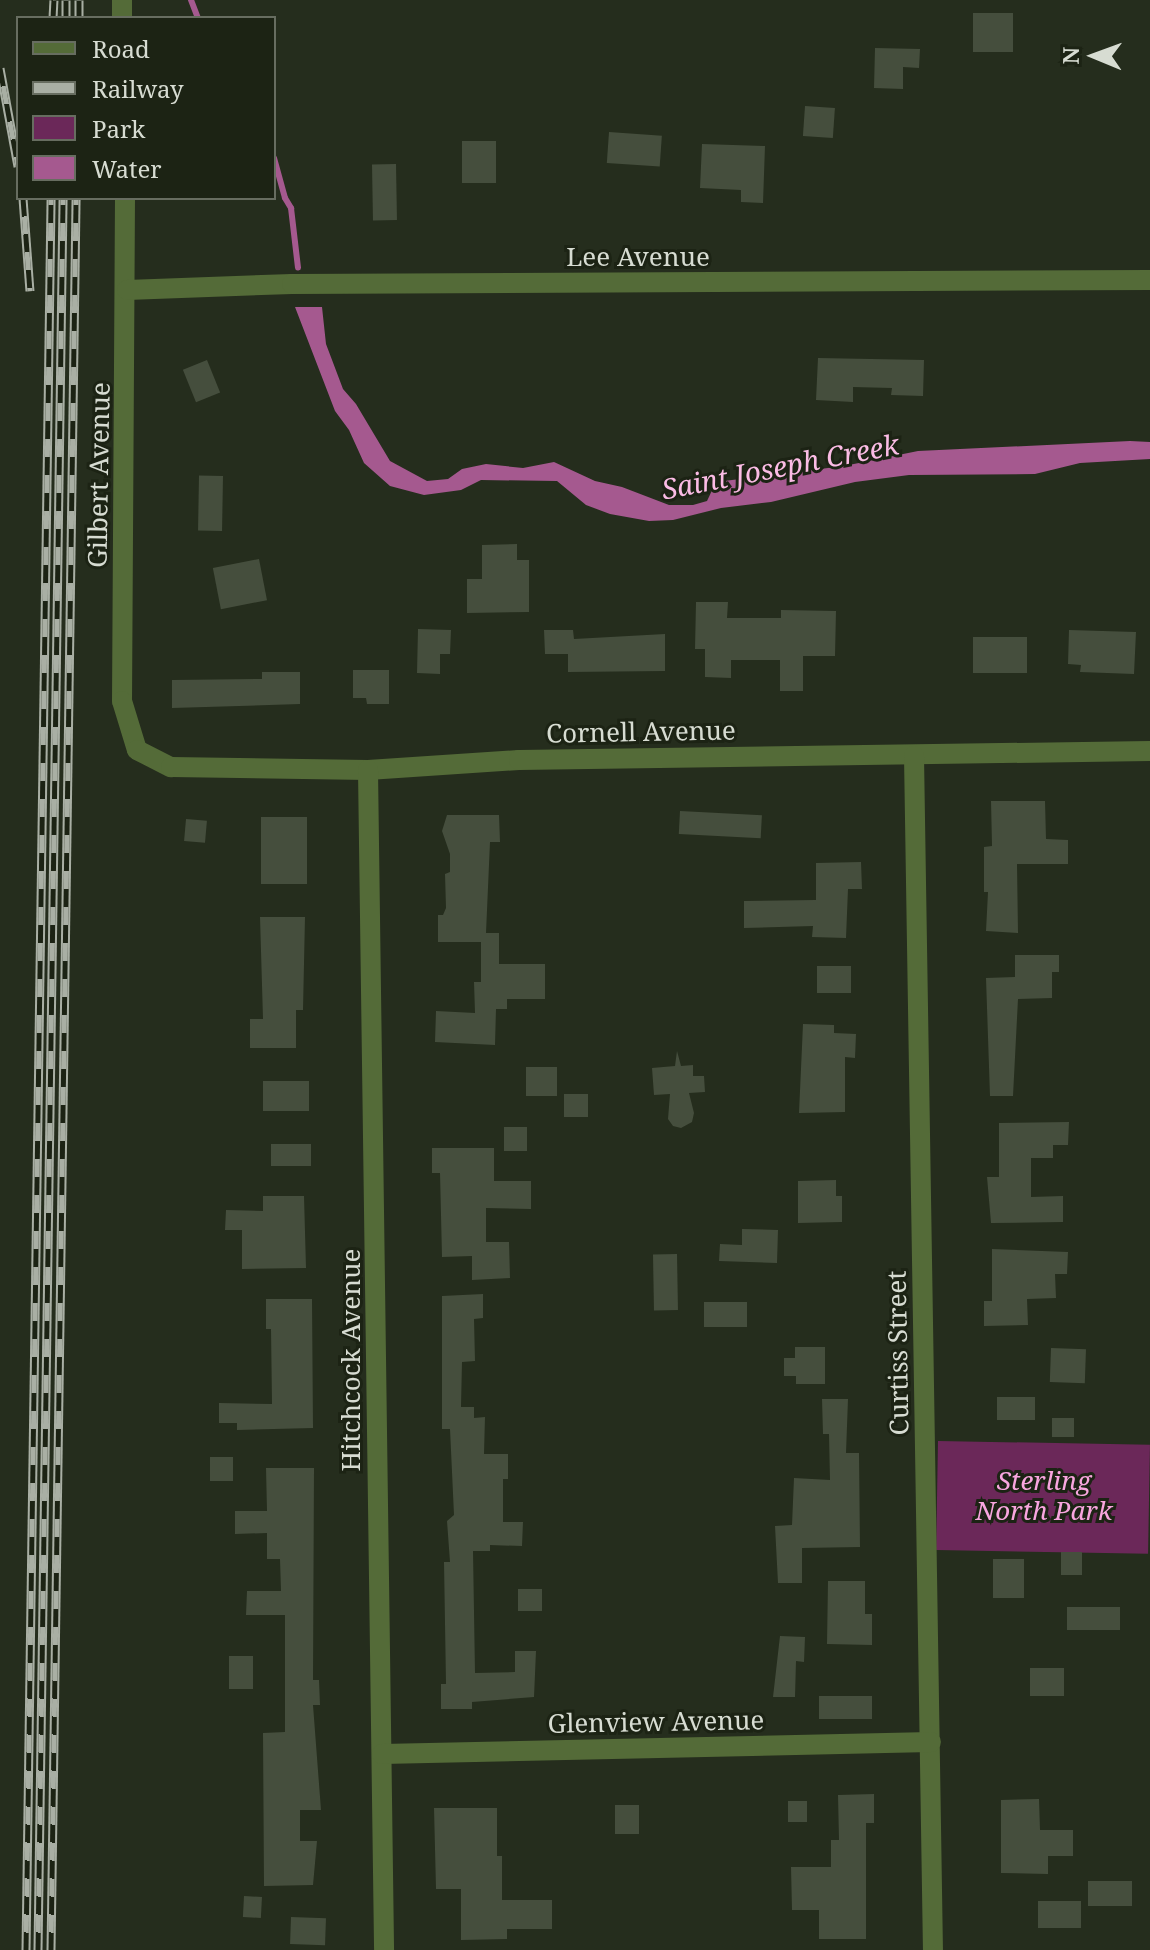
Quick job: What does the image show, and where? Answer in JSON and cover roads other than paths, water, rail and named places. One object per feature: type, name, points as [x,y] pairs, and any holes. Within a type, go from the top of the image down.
[{"type":"street","name":"Gilbert Avenue","points":[[125,200],[127,290],[122,701],[137,750]]},
{"type":"street","name":"Lee Avenue","points":[[127,290],[292,284],[1150,280]]},
{"type":"street","name":"Cornell Avenue","points":[[137,750],[171,767],[368,770],[534,759],[1150,751]]},
{"type":"street","name":"Curtiss Street","points":[[914,756],[933,1950]]},
{"type":"street","name":"Hitchcock Avenue","points":[[368,770],[384,1950]]},
{"type":"street","name":"Glenview Avenue","points":[[382,1754],[931,1742]]},
{"type":"water","points":[[295,307],[322,307],[326,344],[343,389],[356,404],[390,461],[427,481],[448,479],[462,469],[486,464],[523,468],[554,462],[595,481],[622,487],[669,505],[693,505],[707,501],[715,484],[724,481],[844,466],[918,451],[1130,441],[1150,442],[1150,459],[1080,463],[1035,474],[909,475],[855,482],[771,502],[721,508],[673,520],[649,521],[610,514],[586,505],[557,481],[481,480],[461,490],[424,495],[390,486],[364,463],[349,430],[335,411]]},
{"type":"waterway","name":"Saint Joseph Creek","points":[[191,0],[197,16]]},
{"type":"waterway","name":"Saint Joseph Creek","points":[[276,165],[291,208],[298,268]]},
{"type":"railway","points":[[53,16],[54,0]]},
{"type":"railway","points":[[66,0],[66,16]]},
{"type":"railway","points":[[79,0],[79,16]]},
{"type":"railway","points":[[0,68],[16,155]]},
{"type":"railway","points":[[23,200],[30,291]]},
{"type":"railway","points":[[26,1950],[51,200]]},
{"type":"railway","points":[[38,1950],[63,200]]},
{"type":"railway","points":[[51,1950],[76,200]]},
{"type":"park label","name":"Sterling North Park","points":[[1044,1496]]}]
